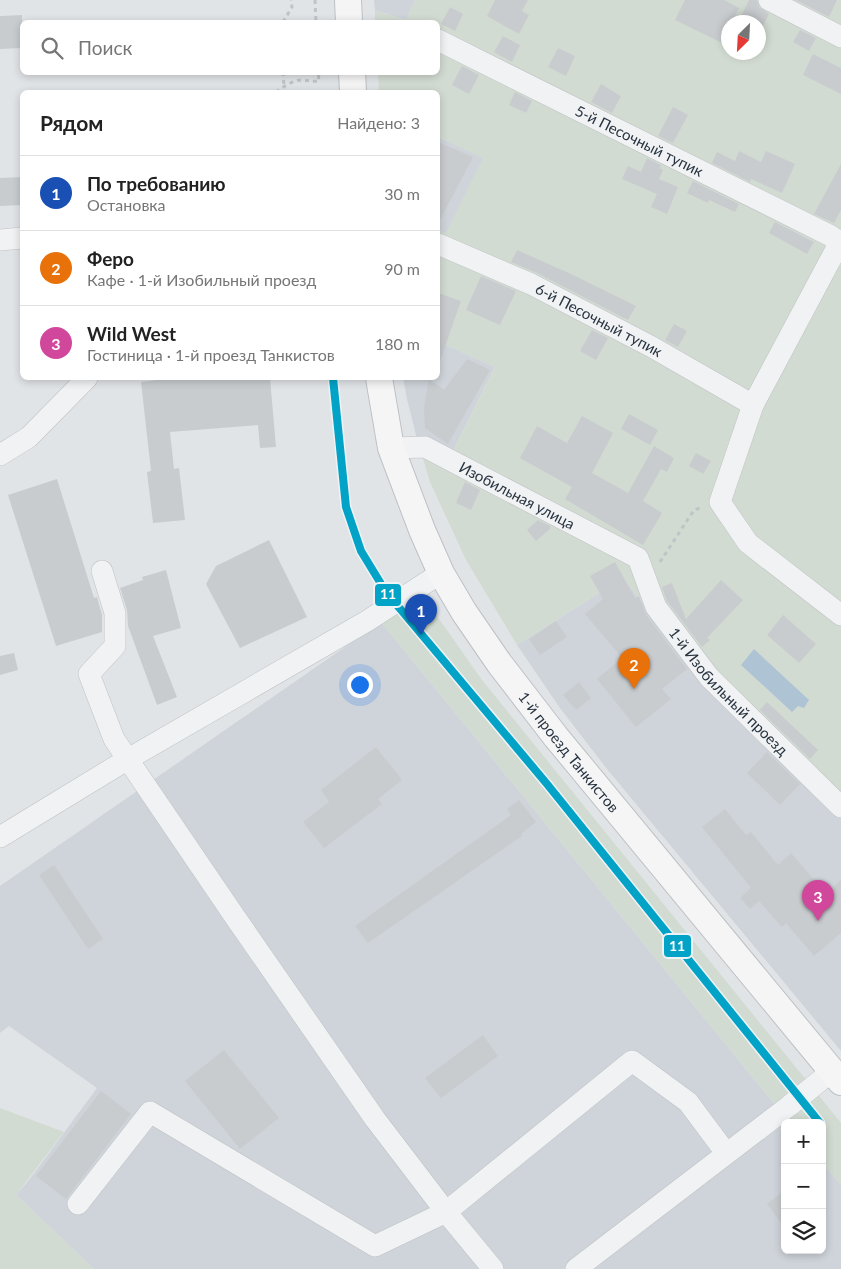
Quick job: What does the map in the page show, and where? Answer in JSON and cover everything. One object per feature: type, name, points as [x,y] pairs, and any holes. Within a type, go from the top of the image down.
[{"type":"main road","points":[[348,0],[349,20]]},
{"type":"main road","points":[[352,75],[353,90]]},
{"type":"main road","name":"1-й проезд Танкистов","points":[[379,380],[391,448],[422,530],[441,573],[479,634],[556,737],[836,1076]]},
{"type":"street","points":[[769,0],[841,37]]},
{"type":"street","name":"5-й Песочный тупик","points":[[440,41],[840,242]]},
{"type":"street","points":[[0,240],[20,238]]},
{"type":"street","points":[[840,242],[753,405],[720,502],[748,543],[841,615]]},
{"type":"street","name":"6-й Песочный тупик","points":[[440,245],[531,284],[652,347],[753,405]]},
{"type":"street","points":[[0,455],[29,437],[85,380]]},
{"type":"street","name":"Изобильная улица","points":[[391,448],[425,447],[641,566]]},
{"type":"street","name":"1-й Изобильный проезд","points":[[641,566],[656,607],[709,677],[841,808]]},
{"type":"street","points":[[102,571],[115,613],[115,646],[89,674],[114,739],[369,1111],[446,1212],[493,1269]]},
{"type":"street","points":[[0,837],[128,759],[367,621],[441,573]]},
{"type":"street","points":[[78,1204],[150,1112],[375,1246],[446,1212],[632,1061],[688,1102],[726,1154]]},
{"type":"street","points":[[576,1269],[789,1106],[836,1076]]},
{"type":"path","points":[[284,20],[292,7],[291,0]]},
{"type":"path","points":[[316,0],[316,20]]},
{"type":"path","points":[[283,75],[284,86]]},
{"type":"path","points":[[279,90],[284,86],[302,80],[319,81],[318,75]]},
{"type":"path","points":[[641,566],[657,567],[694,510],[720,502]]},
{"type":"shaded area","points":[[374,0],[415,0],[406,20],[375,10]]},
{"type":"shaded area","points":[[415,0],[841,0],[841,814],[706,682],[623,578],[517,645],[466,560],[430,482],[417,439],[452,453],[495,367],[440,344],[440,231],[446,233],[483,158],[440,138],[440,90],[379,90],[378,75],[440,75],[440,20],[406,20]]},
{"type":"shaded area","points":[[375,10],[406,20],[375,20]]},
{"type":"shaded area","points":[[440,138],[484,158],[446,234],[440,231]]},
{"type":"shaded area","points":[[440,344],[495,367],[452,453],[417,439],[403,380],[440,380]]},
{"type":"shaded area","points":[[623,578],[706,682],[841,814],[841,1051],[607,769],[560,708],[517,645]]},
{"type":"shaded area","points":[[422,600],[430,606],[482,680],[841,1123],[841,1185],[826,1167],[826,1119],[787,1119],[381,622],[415,601]]},
{"type":"shaded area","points":[[381,622],[787,1119],[781,1119],[781,1254],[826,1254],[826,1167],[841,1185],[841,1269],[94,1269],[16,1195],[97,1088],[9,1026],[0,1033],[0,886]]},
{"type":"shaded area","points":[[0,1108],[64,1132],[16,1195],[94,1269],[0,1269]]},
{"type":"water","points":[[754,649],[809,700],[804,708],[798,706],[792,712],[741,665]]},
{"type":"building","points":[[495,0],[528,0],[522,11],[529,15],[519,34],[487,16]]},
{"type":"building","points":[[685,0],[724,0],[739,8],[736,15],[721,15],[721,43],[675,20]]},
{"type":"building","points":[[749,0],[757,0],[759,7],[769,14],[766,20],[766,15],[742,15]]},
{"type":"building","points":[[796,0],[837,0],[829,17]]},
{"type":"building","points":[[450,7],[463,14],[455,31],[441,24]]},
{"type":"building","points":[[22,15],[22,20],[20,20],[20,48],[0,49],[0,16]]},
{"type":"building","points":[[800,30],[816,38],[809,51],[793,42]]},
{"type":"building","points":[[503,36],[520,45],[512,62],[494,52]]},
{"type":"building","points":[[558,48],[575,56],[566,76],[548,67]]},
{"type":"building","points":[[813,54],[841,68],[841,94],[803,75]]},
{"type":"building","points":[[462,66],[479,75],[469,94],[452,85]]},
{"type":"building","points":[[601,84],[621,96],[612,113],[591,102]]},
{"type":"building","points":[[515,92],[532,101],[526,113],[509,105]]},
{"type":"building","points":[[673,107],[688,115],[673,143],[658,136]]},
{"type":"building","points":[[440,143],[473,157],[440,220]]},
{"type":"building","points":[[739,151],[761,162],[766,151],[795,164],[782,193],[751,179],[750,182],[712,163],[717,152],[735,161]]},
{"type":"building","points":[[647,158],[661,165],[660,168],[663,170],[659,179],[678,187],[667,214],[651,207],[657,194],[622,179],[628,166],[641,172]]},
{"type":"building","points":[[841,164],[841,210],[834,223],[814,214]]},
{"type":"building","points":[[20,177],[20,205],[0,206],[0,178]]},
{"type":"building","points":[[693,181],[739,204],[735,212],[709,200],[708,203],[687,193]]},
{"type":"building","points":[[775,222],[814,242],[807,254],[769,233]]},
{"type":"building","points":[[517,250],[636,306],[628,320],[537,273],[511,262]]},
{"type":"building","points":[[481,276],[516,291],[500,325],[466,310]]},
{"type":"building","points":[[440,294],[461,301],[440,361]]},
{"type":"building","points":[[674,324],[687,331],[678,347],[665,340]]},
{"type":"building","points":[[592,330],[608,338],[596,360],[580,351]]},
{"type":"building","points":[[467,359],[490,370],[448,444],[425,428],[424,408],[429,380],[444,390]]},
{"type":"building","points":[[156,380],[270,380],[276,447],[260,448],[258,425],[170,432],[174,469],[179,468],[185,520],[153,523],[147,472],[151,471],[141,382]]},
{"type":"building","points":[[629,414],[658,430],[650,445],[621,429]]},
{"type":"building","points":[[582,416],[613,433],[592,473],[628,493],[654,446],[674,458],[667,472],[661,469],[643,501],[662,513],[643,545],[565,499],[572,487],[520,458],[537,426],[567,443]]},
{"type":"building","points":[[696,453],[711,461],[703,474],[689,466]]},
{"type":"building","points":[[57,479],[94,598],[97,597],[102,615],[102,632],[56,646],[8,495]]},
{"type":"building","points":[[465,482],[480,490],[471,510],[456,503]]},
{"type":"building","points":[[538,520],[550,526],[550,529],[536,541],[527,530]]},
{"type":"building","points":[[269,540],[307,617],[240,648],[206,584],[216,566]]},
{"type":"building","points":[[615,562],[635,598],[639,596],[646,615],[687,669],[662,689],[671,699],[636,727],[597,679],[622,658],[585,614],[603,599],[590,576]]},
{"type":"building","points":[[166,570],[181,628],[153,636],[177,697],[157,705],[128,626],[127,610],[120,588],[143,580],[142,577]]},
{"type":"building","points":[[721,580],[743,600],[707,638],[710,640],[702,647],[667,601],[662,587],[672,583],[686,619]]},
{"type":"building","points":[[783,615],[816,644],[799,663],[767,635]]},
{"type":"building","points":[[556,621],[567,637],[540,655],[529,639]]},
{"type":"building","points":[[14,653],[18,670],[0,675],[0,656]]},
{"type":"building","points":[[579,682],[591,698],[576,710],[563,695]]},
{"type":"building","points":[[767,702],[818,750],[810,759],[760,710]]},
{"type":"building","points":[[376,747],[402,780],[378,799],[382,804],[324,848],[303,822],[329,802],[321,790]]},
{"type":"building","points":[[767,752],[800,784],[780,805],[747,773]]},
{"type":"building","points":[[519,800],[536,822],[521,834],[522,836],[368,943],[355,926],[511,815],[507,809]]},
{"type":"building","points":[[725,809],[746,835],[751,832],[778,865],[791,853],[826,894],[841,880],[841,933],[814,956],[786,923],[782,927],[759,901],[750,909],[740,898],[751,888],[702,827]]},
{"type":"building","points":[[54,865],[103,939],[88,949],[39,875]]},
{"type":"building","points":[[483,1035],[498,1056],[441,1098],[425,1078]]},
{"type":"building","points":[[224,1050],[279,1118],[240,1149],[185,1081]]},
{"type":"building","points":[[101,1091],[131,1114],[66,1199],[36,1176]]},
{"type":"building","points":[[781,1193],[781,1223],[767,1204]]},
{"type":"transit line","name":"11","points":[[333,380],[346,507],[361,551],[386,592],[547,784],[817,1119]]},
{"type":"place","name":"По требованию","points":[[421,635]]},
{"type":"place","name":"Феро","points":[[634,689]]},
{"type":"place","name":"Wild West","points":[[818,921]]}]
